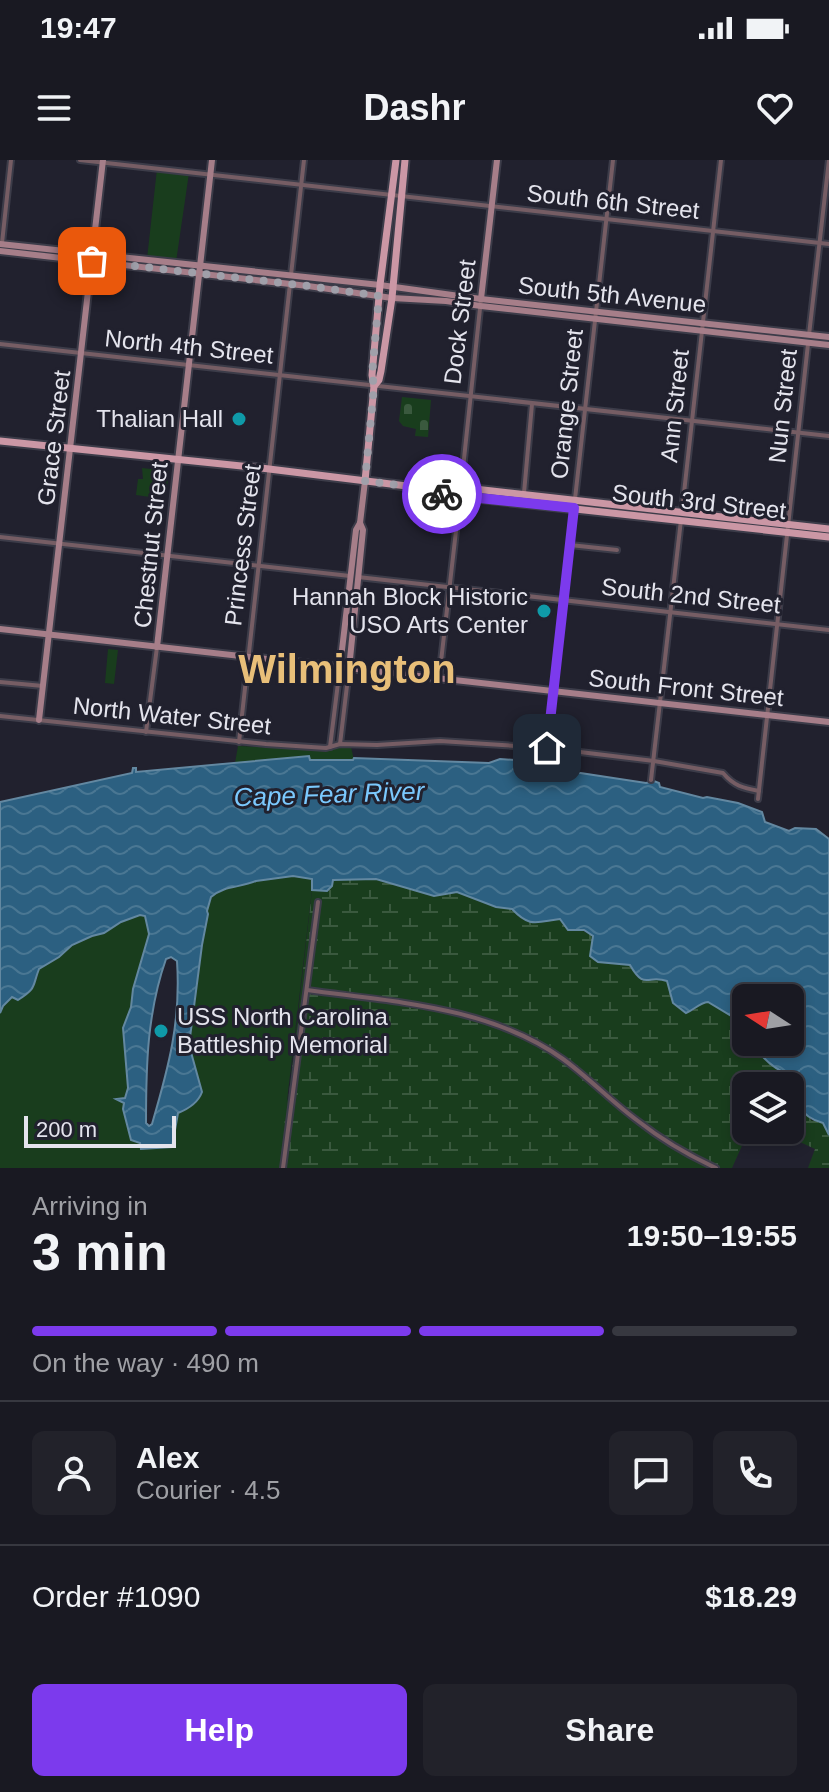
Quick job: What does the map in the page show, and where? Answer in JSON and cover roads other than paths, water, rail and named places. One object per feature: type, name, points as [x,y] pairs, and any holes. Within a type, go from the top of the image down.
[{"type":"main road","points":[[374,386],[381,371],[392,298],[396,160]]},
{"type":"main road","points":[[365,481],[380,285],[405,160]]},
{"type":"main road","name":"South 3rd Street","points":[[0,441],[270,469],[423,488],[430,493],[524,495],[574,505]]},
{"type":"main road","name":"South 3rd Street","points":[[461,492],[788,528],[829,529]]},
{"type":"main road","name":"South 3rd Street","points":[[788,528],[829,537]]},
{"type":"street","points":[[0,262],[11,160]]},
{"type":"street","name":"South 6th Street","points":[[80,160],[829,244]]},
{"type":"street","name":"Chestnut Street","points":[[157,647],[212,160]]},
{"type":"street","name":"Princess Street","points":[[239,742],[304,160]]},
{"type":"street","name":"Dock Street","points":[[439,679],[497,160]]},
{"type":"street","name":"Orange Street","points":[[547,748],[613,160]]},
{"type":"street","name":"Ann Street","points":[[651,780],[721,160]]},
{"type":"street","name":"Nun Street","points":[[758,799],[829,160]]},
{"type":"street","name":"Grace Street","points":[[39,720],[103,161]]},
{"type":"street","points":[[1,248],[291,280]]},
{"type":"street","name":"South 5th Avenue","points":[[291,280],[392,286],[481,302],[809,339],[829,345]]},
{"type":"street","name":"South 5th Avenue","points":[[291,280],[392,298],[481,302]]},
{"type":"street","name":"South 5th Avenue","points":[[809,339],[829,337]]},
{"type":"street","name":"North 4th Street","points":[[0,344],[829,436]]},
{"type":"street","points":[[524,495],[532,404]]},
{"type":"street","points":[[330,747],[356,530],[360,523],[365,481]]},
{"type":"street","points":[[340,744],[363,530],[360,523]]},
{"type":"street","name":"South 2nd Street","points":[[0,537],[829,630]]},
{"type":"street","points":[[570,545],[617,550]]},
{"type":"street","name":"South Front Street","points":[[0,629],[829,722]]},
{"type":"street","points":[[146,732],[157,647]]},
{"type":"street","points":[[0,682],[43,686]]},
{"type":"street","name":"North Water Street","points":[[0,716],[239,742],[330,747],[340,744],[440,741],[547,748],[723,773],[739,787],[759,791]]},
{"type":"street","points":[[283,1168],[318,902]]},
{"type":"street","points":[[307,990],[451,1012],[515,1033],[562,1059],[662,1139],[716,1168]]},
{"type":"water","name":"Cape Fear River","points":[[309,756],[310,760],[354,758],[489,763],[500,759],[514,760],[515,763],[646,783],[654,781],[660,787],[738,803],[762,812],[765,822],[789,831],[795,828],[816,829],[829,839],[829,1135],[823,1123],[804,1113],[804,1072],[784,1072],[762,1056],[804,1056],[804,984],[732,984],[732,1016],[708,1002],[686,1013],[673,1003],[667,981],[643,980],[630,965],[598,962],[590,956],[593,936],[584,930],[568,930],[560,919],[529,921],[512,909],[496,907],[457,892],[434,896],[376,879],[333,880],[327,891],[312,890],[312,879],[293,876],[256,881],[222,890],[211,897],[189,1045],[202,1092],[192,1105],[178,1113],[172,1147],[141,1149],[140,1143],[131,1140],[124,1103],[116,1099],[125,1098],[128,1088],[123,1028],[149,934],[145,916],[121,922],[104,933],[72,945],[39,969],[31,990],[18,1000],[12,997],[0,1013],[0,802],[132,773],[136,768],[136,772]],"holes":[[[171,957],[177,961],[178,983],[168,1063],[149,1126],[146,1123],[146,1081],[151,1020],[166,959]]]},
{"type":"place","name":"Thalian Hall","points":[[239,419]]},
{"type":"place","name":"Hannah Block Historic USO Arts Center","points":[[544,611]]},
{"type":"place","name":"USS North Carolina Battleship Memorial","points":[[161,1031]]},
{"type":"district","name":"Wilmington","points":[[347,669]]}]
